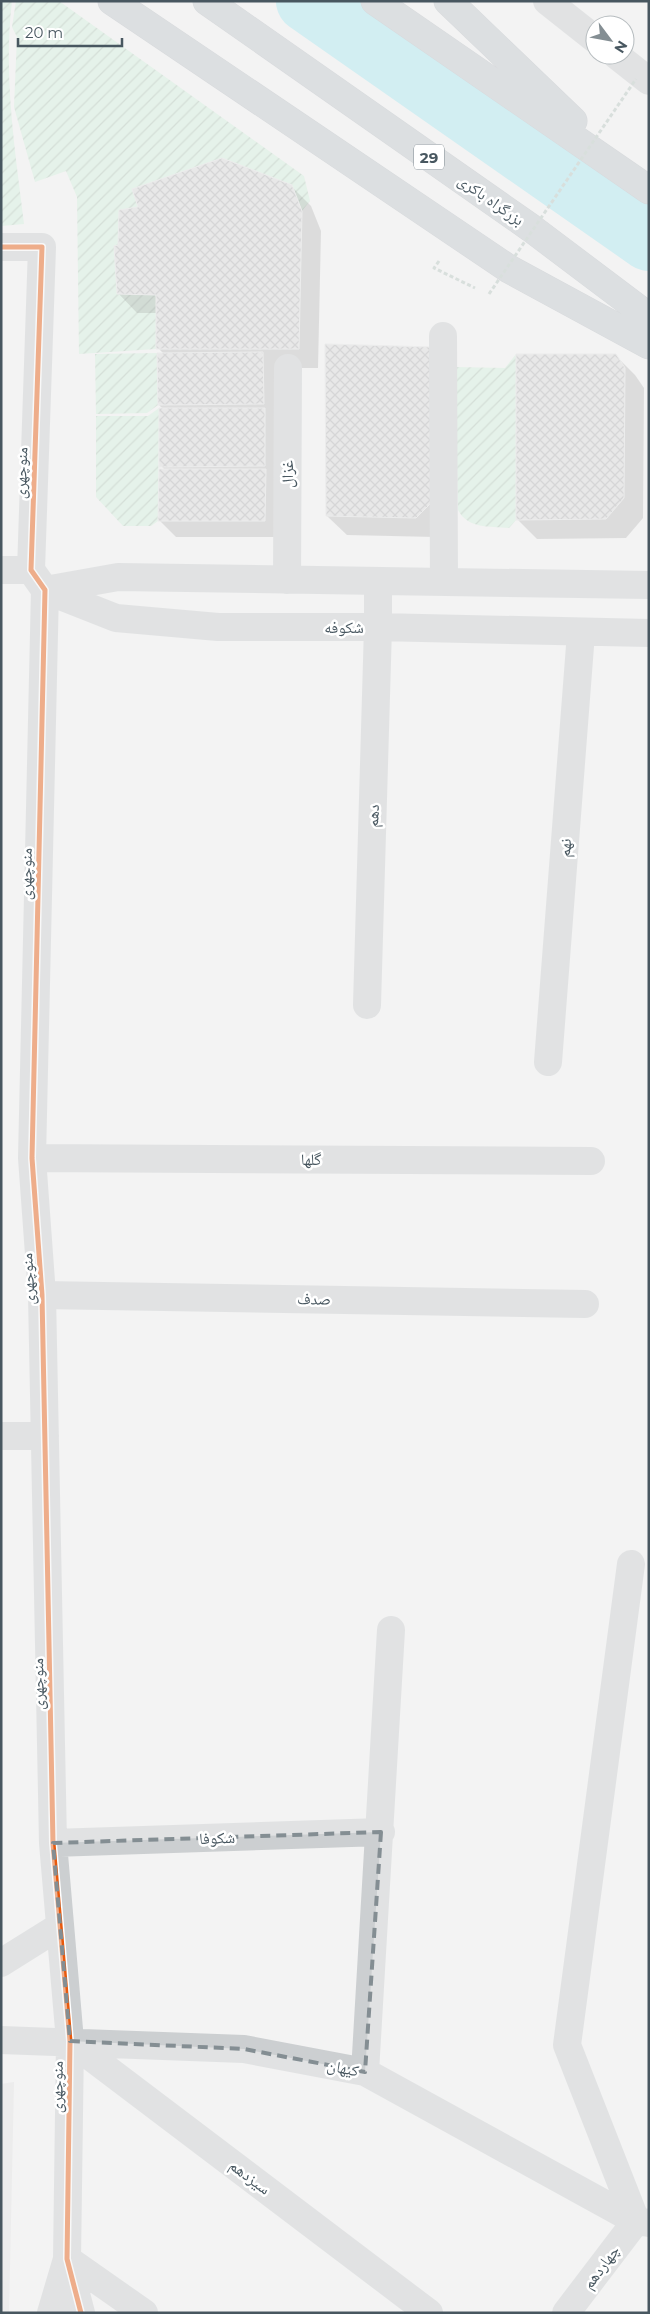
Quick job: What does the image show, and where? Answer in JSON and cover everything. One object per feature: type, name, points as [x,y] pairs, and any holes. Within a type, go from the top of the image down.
[{"type":"highway","points":[[112,1],[501,264],[649,345]]},
{"type":"highway","name":"بزرگراه باکری","points":[[208,1],[530,228],[649,317]]},
{"type":"highway","points":[[375,1],[640,184]]},
{"type":"highway","points":[[448,1],[640,184]]},
{"type":"street","points":[[547,1],[585,31]]},
{"type":"street","points":[[626,65],[642,80]]},
{"type":"street","name":"منوچهری","points":[[1,247],[42,247],[32,1158],[42,1295],[53,1843],[70,2041],[67,2260],[81,2313]]},
{"type":"street","points":[[443,336],[444,582]]},
{"type":"street","name":"غزال","points":[[287,580],[288,368]]},
{"type":"street","points":[[1,570],[38,580],[118,577],[649,585]]},
{"type":"street","name":"شکوفه","points":[[38,580],[116,618],[218,627],[378,626],[581,633],[649,633]]},
{"type":"street","name":"دهم","points":[[367,1005],[378,581]]},
{"type":"street","name":"نهم","points":[[548,1062],[581,633]]},
{"type":"street","name":"گلها","points":[[32,1158],[591,1161]]},
{"type":"street","name":"صدف","points":[[42,1295],[585,1304]]},
{"type":"street","points":[[1,1436],[45,1436]]},
{"type":"street","points":[[631,1564],[568,2045],[642,2222]]},
{"type":"street","points":[[365,2072],[381,1832],[391,1630]]},
{"type":"street","name":"شکوفا","points":[[53,1843],[381,1832]]},
{"type":"street","points":[[1,1963],[60,1926]]},
{"type":"street","name":"کیهان","points":[[1,2040],[70,2041],[244,2049],[365,2072],[642,2222]]},
{"type":"street","name":"سیزدهم","points":[[70,2041],[429,2313]]},
{"type":"street","name":"چهاردهم","points":[[566,2313],[642,2222]]},
{"type":"street","points":[[67,2260],[144,2313]]},
{"type":"street","name":"منوچهری","points":[[51,2313],[67,2260]]},
{"type":"path","points":[[434,268],[489,294],[642,80]]},
{"type":"highlighted area","points":[[381,1832],[365,2072],[244,2049],[70,2041],[53,1843]]},
{"type":"shaded area","points":[[14,2082],[9,2313],[1,2313],[1,2084]]},
{"type":"green space","points":[[1,1],[12,1],[9,85],[24,224],[1,226]]},
{"type":"green space","points":[[16,1],[59,1],[304,176],[310,201],[302,211],[291,185],[222,158],[132,189],[138,207],[119,211],[117,293],[156,295],[156,349],[79,354],[77,197],[66,171],[35,182],[14,107],[17,37],[12,27]]},
{"type":"green space","points":[[157,353],[158,405],[147,413],[96,414],[95,354]]},
{"type":"green space","points":[[516,354],[516,520],[509,528],[473,524],[467,521],[458,510],[455,367],[505,368]]},
{"type":"green space","points":[[159,408],[158,521],[151,526],[123,526],[96,497],[96,416],[148,416]]},
{"type":"building","points":[[222,158],[292,185],[302,211],[299,349],[156,349],[156,295],[117,294],[114,246],[118,245],[119,210],[138,207],[132,189]]},
{"type":"building","points":[[325,344],[431,347],[432,502],[416,518],[326,516]]},
{"type":"building","points":[[263,352],[264,404],[158,405],[157,353]]},
{"type":"building","points":[[516,354],[616,354],[625,368],[624,498],[606,519],[516,520]]},
{"type":"building","points":[[159,408],[265,408],[265,466],[159,467]]},
{"type":"building","points":[[159,469],[266,469],[265,521],[158,521]]},
{"type":"waterway","points":[[307,1],[649,240]]},
{"type":"cycle path","points":[[1,247],[42,247],[31,570],[45,590],[32,1158],[42,1295],[53,1843],[70,2041],[67,2259],[81,2313]]}]
